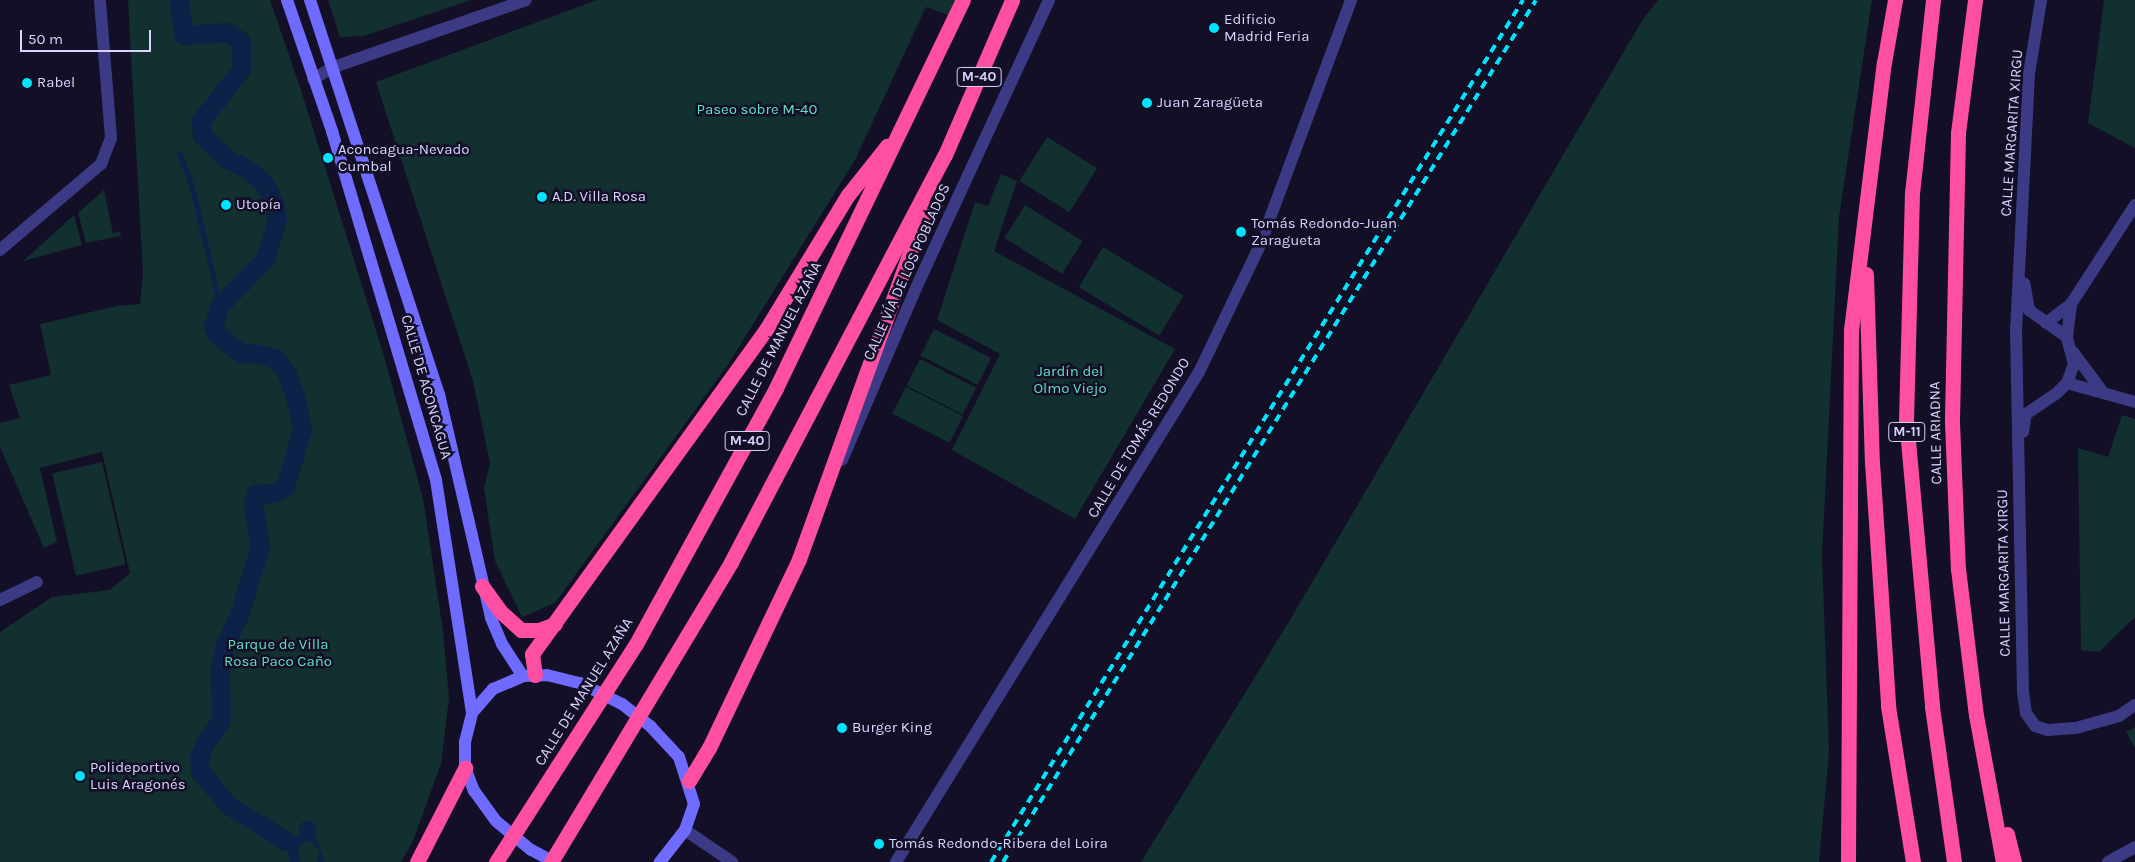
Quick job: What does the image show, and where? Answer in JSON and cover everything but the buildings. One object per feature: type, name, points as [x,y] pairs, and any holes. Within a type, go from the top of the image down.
[{"type":"highway","name":"CALLE DE MANUEL AZAÑA","points":[[496,862],[636,644],[776,388],[905,124],[963,0]]},
{"type":"highway","name":"M-40","points":[[553,862],[731,562],[946,155],[1012,0]]},
{"type":"highway","points":[[1848,862],[1851,330],[1884,63],[1896,0]]},
{"type":"highway","name":"CALLE ARIADNA","points":[[1933,0],[1912,192],[1906,419],[1932,706],[1954,862]]},
{"type":"highway","name":"CALLE ARIADNA","points":[[1975,0],[1958,132],[1952,422],[1958,569],[1976,715],[2003,862]]},
{"type":"highway","points":[[535,675],[532,654],[767,328],[848,195],[905,124]]},
{"type":"highway","points":[[689,781],[709,748],[799,559],[946,155]]},
{"type":"highway","points":[[1864,228],[1872,462],[1888,706],[1913,862]]},
{"type":"highway","points":[[482,586],[501,612],[521,630],[539,630],[555,624]]},
{"type":"highway","points":[[1976,715],[2014,862]]},
{"type":"highway","points":[[417,862],[464,768]]},
{"type":"highway","points":[[1839,862],[1848,806]]},
{"type":"main road","name":"CALLE DE ACONCAGUA","points":[[287,0],[413,395],[436,480],[472,713]]},
{"type":"main road","name":"CALLE DE ACONCAGUA","points":[[310,0],[334,67],[439,394],[482,586],[502,644],[535,675]]},
{"type":"main road","points":[[553,862],[531,850],[496,821],[474,791],[464,768],[465,742],[472,713],[493,689],[535,675],[580,683],[622,704],[651,727],[679,757],[689,781],[694,804],[685,830],[660,862]]},
{"type":"street","points":[[0,250],[101,164],[110,138],[100,0]]},
{"type":"street","points":[[313,79],[334,67],[526,0]]},
{"type":"street","name":"CALLE VÍA DE LOS POBLADOS","points":[[799,559],[916,288],[1049,0]]},
{"type":"street","name":"CALLE DE TOMÁS REDONDO","points":[[896,862],[1199,372],[1264,236],[1350,0]]},
{"type":"street","name":"CALLE MARGARITA XIRGU","points":[[2041,0],[2029,74],[2021,269],[2016,328],[2023,692],[2026,712],[2036,726],[2047,730],[2076,728],[2119,716],[2135,705]]},
{"type":"street","points":[[2051,325],[2071,304],[2135,205]]},
{"type":"street","name":"CALLE MARGARITA XIRGU","points":[[2021,269],[2029,310],[2067,337]]},
{"type":"street","points":[[2071,304],[2067,337],[2073,352],[2102,391]]},
{"type":"street","points":[[2073,352],[2074,364],[2066,383],[2102,391],[2135,402]]},
{"type":"street","name":"CALLE MARGARITA XIRGU","points":[[2018,454],[2026,414],[2057,393],[2066,383]]},
{"type":"street","points":[[0,600],[37,582]]},
{"type":"street","points":[[685,830],[732,862]]},
{"type":"street","points":[[2108,862],[2133,846]]},
{"type":"green space","name":"Parque de Villa Rosa Paco Caño","points":[[128,0],[270,0],[300,87],[384,356],[423,498],[443,631],[449,698],[441,764],[413,841],[401,862],[0,862],[0,632],[52,597],[110,590],[130,573],[102,452],[40,468],[57,542],[44,548],[0,447],[0,423],[20,418],[9,385],[51,375],[40,324],[117,306],[140,304],[143,274]]},
{"type":"green space","points":[[328,0],[471,0],[364,36],[340,37]]},
{"type":"green space","name":"Paseo sobre M-40","points":[[597,0],[955,0],[948,15],[926,7],[855,160],[727,366],[555,603],[522,617],[495,561],[484,488],[490,463],[473,381],[376,82]]},
{"type":"green space","points":[[1658,0],[1872,0],[1839,217],[1822,555],[1829,752],[1819,862],[1141,862],[1290,620],[1643,19]]},
{"type":"green space","points":[[2104,0],[2135,0],[2135,148],[2088,123]]},
{"type":"green space","points":[[1047,137],[1097,168],[1069,212],[1019,181]]},
{"type":"green space","name":"Jardín del Olmo Viejo","points":[[1001,174],[1017,181],[994,251],[1175,349],[1075,519],[952,450],[1000,354],[937,320],[975,202],[988,206]]},
{"type":"green space","points":[[104,190],[113,233],[120,232],[121,236],[86,243],[78,213]]},
{"type":"green space","points":[[1025,205],[1083,241],[1062,274],[1004,238]]},
{"type":"green space","points":[[74,215],[82,245],[23,261]]},
{"type":"green space","points":[[1103,247],[1184,295],[1159,336],[1079,287]]},
{"type":"green space","points":[[934,329],[991,358],[977,385],[920,356]]},
{"type":"green space","points":[[920,359],[976,388],[963,414],[906,386]]},
{"type":"green space","points":[[906,387],[963,416],[949,443],[892,414]]},
{"type":"green space","points":[[2122,415],[2135,419],[2135,617],[2099,652],[2081,650],[2078,448],[2108,457]]},
{"type":"green space","points":[[102,462],[126,564],[76,576],[52,473]]},
{"type":"green space","points":[[2135,727],[2135,748],[2126,732]]},
{"type":"water","points":[[304,821],[311,821],[317,827],[315,834],[324,862],[317,862],[320,851],[310,841],[302,843],[298,850],[301,862],[290,862],[286,841],[299,835],[299,826]]},
{"type":"waterway","points":[[179,0],[183,35],[226,32],[241,41],[241,69],[201,121],[202,135],[227,159],[246,168],[264,183],[274,202],[277,219],[265,259],[220,305],[213,327],[216,334],[241,353],[259,354],[276,359],[286,372],[295,396],[302,430],[285,486],[274,493],[255,494],[253,504],[260,548],[238,617],[225,645],[220,666],[221,720],[205,743],[199,758],[200,771],[227,804],[286,841]]},
{"type":"waterway","points":[[179,153],[192,187],[220,305]]},
{"type":"railway","points":[[991,862],[1523,0]]},
{"type":"railway","points":[[1003,862],[1536,0]]},
{"type":"place","name":"Edificio Madrid Feria","points":[[1214,28]]},
{"type":"place","name":"Rabel","points":[[27,83]]},
{"type":"place","name":"Juan Zaragüeta","points":[[1147,103]]},
{"type":"place","name":"Aconcagua-Nevado Cumbal","points":[[328,158]]},
{"type":"place","name":"A.D. Villa Rosa","points":[[542,197]]},
{"type":"place","name":"Utopía","points":[[226,205]]},
{"type":"place","name":"Tomás Redondo-Juan Zaragueta","points":[[1241,232]]},
{"type":"place","name":"Burger King","points":[[842,728]]},
{"type":"place","name":"Polideportivo Luis Aragonés","points":[[80,776]]},
{"type":"place","name":"Tomás Redondo-Ribera del Loira","points":[[879,844]]}]
